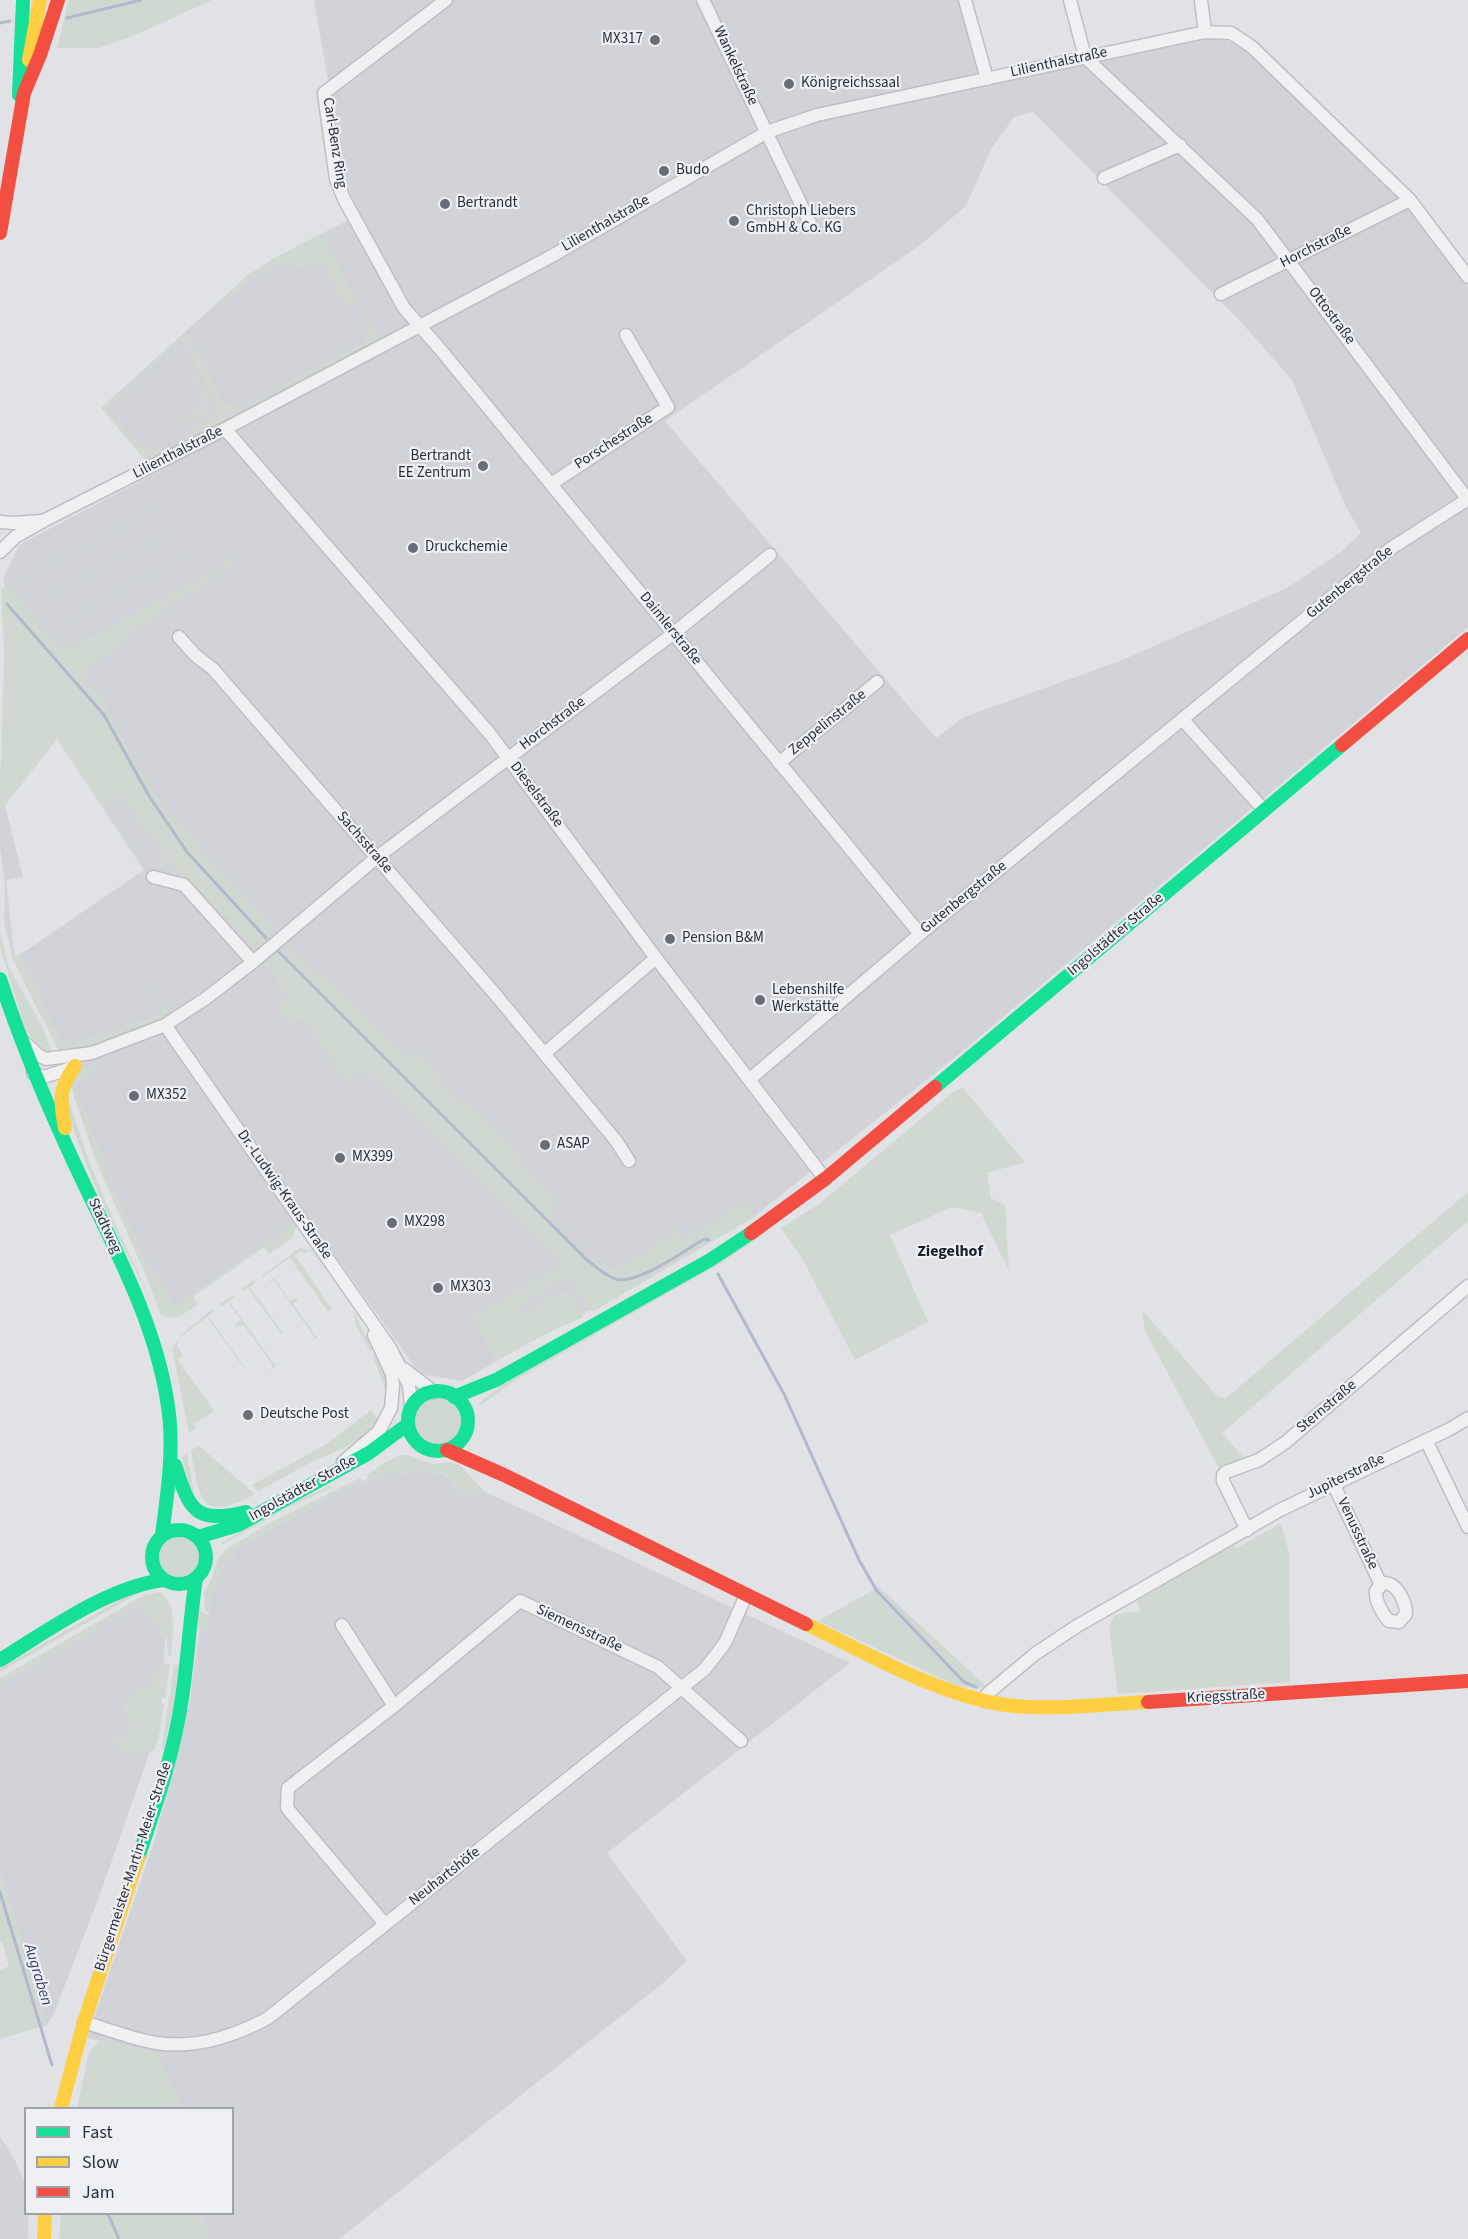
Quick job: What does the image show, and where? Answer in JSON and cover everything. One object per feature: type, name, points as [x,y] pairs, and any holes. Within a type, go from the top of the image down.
[{"type":"main road","points":[[18,123],[23,0]]},
{"type":"main road","points":[[0,233],[40,0]]},
{"type":"main road","points":[[24,93],[58,0]]},
{"type":"main road","name":"Ingolstädter Straße","points":[[496,1380],[710,1260],[761,1228],[825,1179],[1468,639]]},
{"type":"main road","name":"Stadtweg","points":[[0,979],[18,1036],[33,1073],[124,1269],[151,1337],[164,1383],[172,1458],[162,1535]]},
{"type":"main road","points":[[71,1158],[60,1090],[65,1078],[75,1066]]},
{"type":"main road","points":[[454,1397],[496,1380]]},
{"type":"main road","points":[[466,1413],[496,1380]]},
{"type":"main road","points":[[447,1450],[460,1442],[464,1436],[467,1428],[466,1413],[454,1397],[441,1392],[425,1394],[411,1407],[408,1424],[409,1431],[417,1443],[431,1451],[447,1450],[504,1475]]},
{"type":"main road","name":"Ingolstädter Straße","points":[[198,1537],[238,1525],[369,1453],[408,1424]]},
{"type":"main road","points":[[464,1436],[472,1447],[504,1475]]},
{"type":"main road","name":"Ingolstädter Straße","points":[[369,1453],[417,1443]]},
{"type":"main road","points":[[172,1458],[182,1491],[202,1514],[218,1518],[250,1511],[262,1512]]},
{"type":"main road","name":"Kriegsstraße","points":[[504,1475],[928,1682],[985,1701],[1008,1705],[1074,1706],[1298,1694],[1468,1681]]},
{"type":"main road","name":"Stadtweg","points":[[170,1482],[180,1530]]},
{"type":"main road","name":"Ingolstädter Straße","points":[[206,1558],[238,1525]]},
{"type":"main road","points":[[0,1660],[125,1590],[155,1580],[168,1582],[189,1582],[196,1578],[205,1565],[206,1558],[202,1543],[190,1532],[180,1530],[162,1535],[152,1552],[152,1562],[158,1575],[168,1582]]},
{"type":"main road","points":[[125,1590],[152,1562]]},
{"type":"main road","name":"Bürgermeister-Martin-Meier-Straße","points":[[62,2107],[84,2022],[168,1768],[182,1698],[196,1578]]},
{"type":"main road","name":"Bürgermeister-Martin-Meier-Straße","points":[[168,1582],[189,1623]]},
{"type":"main road","points":[[44,2239],[45,2215]]},
{"type":"street","name":"Carl-Benz Ring","points":[[418,326],[404,308],[344,199],[336,179],[324,96],[328,89],[446,0]]},
{"type":"street","name":"Wankelstraße","points":[[703,0],[767,132]]},
{"type":"street","points":[[965,0],[987,79]]},
{"type":"street","points":[[1071,0],[1084,57]]},
{"type":"street","points":[[1201,0],[1205,32]]},
{"type":"street","name":"Lilienthalstraße","points":[[0,552],[15,537],[45,520],[225,429],[550,257],[767,132],[817,115],[1205,32],[1231,33],[1252,46],[1410,200],[1468,277]]},
{"type":"street","name":"Ottostraße","points":[[1084,57],[1257,219],[1468,500]]},
{"type":"street","points":[[767,132],[810,223]]},
{"type":"street","points":[[1104,178],[1180,145]]},
{"type":"street","name":"Horchstraße","points":[[1221,294],[1410,200]]},
{"type":"street","name":"Daimlerstraße","points":[[418,326],[551,484],[920,934]]},
{"type":"street","name":"Porschestraße","points":[[551,484],[668,407],[626,335]]},
{"type":"street","name":"Dieselstraße","points":[[225,429],[471,711],[509,758],[656,958],[825,1179]]},
{"type":"street","name":"Gutenbergstraße","points":[[750,1078],[920,934],[1390,549],[1468,500]]},
{"type":"street","name":"Lilienthalstraße","points":[[0,521],[45,520]]},
{"type":"street","name":"Lilienthalstraße","points":[[0,538],[15,537]]},
{"type":"street","name":"Horchstraße","points":[[18,1036],[38,1055],[46,1059],[92,1053],[165,1025],[205,999],[253,962],[376,858],[674,633],[770,555]]},
{"type":"street","name":"Sachsstraße","points":[[179,637],[195,655],[213,669],[545,1053],[617,1142],[629,1161]]},
{"type":"street","name":"Zeppelinstraße","points":[[779,763],[877,682]]},
{"type":"street","points":[[1182,719],[1264,810]]},
{"type":"street","points":[[153,877],[184,885],[253,962]]},
{"type":"street","points":[[545,1053],[656,958]]},
{"type":"street","name":"Dr.-Ludwig-Kraus-Straße","points":[[165,1025],[367,1314],[401,1367],[409,1385],[411,1407]]},
{"type":"street","name":"Horchstraße","points":[[33,1073],[44,1077],[75,1066],[92,1053]]},
{"type":"street","name":"Sternstraße","points":[[1247,1530],[1223,1481],[1223,1475],[1259,1460],[1286,1442],[1468,1286]]},
{"type":"street","points":[[339,1468],[350,1455],[379,1431],[388,1415],[393,1396],[389,1364],[376,1339],[367,1314]]},
{"type":"street","name":"Dr.-Ludwig-Kraus-Straße","points":[[401,1367],[417,1381],[435,1392]]},
{"type":"street","name":"Jupiterstraße","points":[[985,1701],[987,1694],[1035,1654],[1077,1626],[1280,1510],[1450,1429],[1468,1418]]},
{"type":"street","points":[[1426,1440],[1468,1527]]},
{"type":"street","name":"Venusstraße","points":[[1333,1483],[1381,1585]]},
{"type":"street","name":"Neuhartshöfe","points":[[84,2022],[154,2043],[177,2044],[206,2042],[241,2032],[268,2018],[684,1688],[705,1669],[725,1643],[746,1595]]},
{"type":"street","name":"Siemensstraße","points":[[385,1924],[287,1809],[288,1788],[393,1706],[520,1601],[658,1667],[684,1688]]},
{"type":"street","points":[[342,1625],[393,1706]]},
{"type":"street","points":[[684,1688],[741,1741]]},
{"type":"shaded area","points":[[69,0],[212,0],[133,36],[99,48],[57,48]]},
{"type":"shaded area","points":[[314,0],[958,0],[982,87],[1213,38],[1222,39],[1239,46],[1257,61],[1398,197],[1468,287],[1468,627],[953,1059],[757,1214],[462,1381],[420,1374],[306,1215],[175,1307],[160,1300],[98,1163],[74,1097],[73,1076],[13,959],[4,923],[5,882],[0,848],[0,770],[8,720],[3,578],[19,546],[24,542],[158,472],[101,408],[247,276],[269,261],[360,214],[346,184]],"holes":[[[1033,112],[1239,320],[1292,380],[1345,505],[1361,533],[1341,552],[1287,588],[1120,661],[964,717],[936,738],[665,421],[919,246],[966,206],[991,149],[1014,117]],[[57,739],[144,870],[15,958],[6,880],[23,877],[5,805]]]},
{"type":"shaded area","points":[[321,234],[379,338],[276,392],[271,383],[274,382],[278,388],[294,379],[291,372],[295,370],[298,377],[365,341],[362,334],[369,330],[353,300],[346,303],[340,296],[321,261],[297,270],[293,262],[253,277],[227,301],[216,305],[247,276],[269,261]]},
{"type":"shaded area","points":[[186,333],[203,364],[207,363],[210,367],[210,377],[225,403],[233,404],[237,410],[257,399],[254,393],[256,391],[261,400],[194,435],[190,434],[191,428],[214,415],[217,405],[182,340],[106,409],[142,447],[164,449],[145,460],[101,408]]},
{"type":"shaded area","points":[[195,373],[210,401],[210,410],[207,414],[178,428],[175,422],[178,419],[182,424],[204,403],[196,384],[190,377]]},
{"type":"shaded area","points":[[155,505],[156,507],[100,540],[98,538]]},
{"type":"shaded area","points":[[174,528],[176,530],[119,561],[117,559]]},
{"type":"shaded area","points":[[88,542],[90,544],[25,580],[24,578]]},
{"type":"shaded area","points":[[194,550],[196,552],[135,582]]},
{"type":"shaded area","points":[[230,557],[235,564],[161,612],[83,674],[105,699],[108,710],[134,760],[161,801],[182,826],[184,825],[206,857],[273,926],[269,939],[254,952],[248,951],[254,945],[172,862],[161,867],[157,863],[166,857],[119,795],[105,807],[146,870],[144,870],[57,739],[0,811],[4,652],[1,589],[8,585],[58,647],[68,642],[71,647],[227,565],[223,560]]},
{"type":"shaded area","points":[[107,564],[109,566],[45,602],[43,600]]},
{"type":"shaded area","points":[[126,586],[128,588],[63,622]]},
{"type":"shaded area","points":[[0,929],[9,968],[42,1026],[52,1053],[41,1048],[26,1031],[0,948]]},
{"type":"shaded area","points":[[288,945],[406,1059],[417,1050],[454,1095],[486,1117],[557,1205],[549,1212],[586,1254],[603,1266],[617,1267],[641,1255],[671,1234],[671,1221],[685,1238],[746,1201],[756,1216],[592,1312],[586,1307],[572,1282],[563,1280],[519,1307],[523,1312],[557,1293],[566,1291],[569,1292],[583,1317],[541,1336],[495,1362],[473,1315],[561,1265],[364,1069],[347,1082],[301,1018],[289,1026],[276,1008],[288,999],[266,964]]},
{"type":"shaded area","points":[[21,953],[63,1044],[126,1026],[162,1011],[141,984],[143,983],[146,987],[148,986],[170,1015],[95,1043],[59,1052],[14,958]]},
{"type":"shaded area","points":[[102,1060],[105,1062],[75,1086],[104,1160],[107,1175],[151,1272],[158,1274],[175,1307],[294,1223],[296,1225],[293,1238],[269,1254],[264,1247],[193,1297],[198,1304],[176,1317],[161,1315],[95,1159],[70,1083],[86,1067]]},
{"type":"shaded area","points":[[963,1088],[1025,1162],[987,1173],[991,1198],[1005,1205],[1009,1271],[981,1213],[952,1207],[890,1235],[928,1322],[855,1360],[803,1260],[781,1228],[819,1204],[953,1092]]},
{"type":"shaded area","points":[[66,1093],[90,1164],[154,1306],[110,1221],[87,1166],[67,1112]]},
{"type":"shaded area","points":[[1468,1192],[1468,1221],[1222,1433],[1246,1460],[1221,1472],[1145,1331],[1142,1310],[1216,1395],[1225,1399]]},
{"type":"shaded area","points":[[772,1229],[716,1266],[517,1379],[481,1405],[479,1403],[502,1385]]},
{"type":"shaded area","points":[[300,1248],[311,1250],[341,1292],[310,1250],[304,1253],[302,1250],[295,1255],[332,1309],[328,1312],[290,1258],[263,1277],[262,1275]]},
{"type":"shaded area","points":[[280,1274],[275,1279],[290,1301],[296,1297],[298,1300],[293,1304],[316,1336],[322,1334],[309,1342],[314,1337],[274,1280],[267,1283]]},
{"type":"shaded area","points":[[254,1280],[256,1282],[250,1287],[283,1333],[281,1334],[248,1288],[242,1291],[241,1289]]},
{"type":"shaded area","points":[[233,1295],[235,1297],[229,1301],[275,1365],[281,1362],[268,1371],[273,1366],[243,1324],[237,1327],[235,1325],[241,1320],[228,1302],[222,1306],[220,1304]]},
{"type":"shaded area","points":[[212,1309],[214,1311],[208,1316],[245,1367],[207,1317],[180,1337]]},
{"type":"shaded area","points":[[353,1309],[374,1349],[370,1351],[356,1325]]},
{"type":"shaded area","points":[[180,1337],[177,1345],[183,1356],[178,1360],[214,1411],[194,1424],[197,1428],[189,1433],[172,1348]]},
{"type":"shaded area","points":[[377,1354],[386,1374],[387,1394],[373,1357]]},
{"type":"shaded area","points":[[432,1397],[442,1397],[454,1404],[461,1416],[461,1426],[454,1438],[442,1445],[432,1445],[417,1434],[413,1426],[413,1416],[424,1401]]},
{"type":"shaded area","points":[[371,1410],[378,1419],[356,1441],[258,1491],[252,1485],[325,1445]]},
{"type":"shaded area","points":[[198,1445],[255,1494],[223,1507],[205,1502],[200,1494],[191,1451]]},
{"type":"shaded area","points":[[187,1453],[195,1500],[195,1503],[182,1458]]},
{"type":"shaded area","points":[[400,1455],[408,1455],[432,1464],[449,1462],[460,1465],[484,1491],[478,1496],[473,1491],[465,1497],[444,1473],[439,1476],[426,1468],[421,1472],[388,1473],[362,1484],[360,1481],[233,1550],[235,1558],[223,1567],[211,1596],[208,1612],[205,1611],[204,1592],[212,1578],[217,1561],[225,1550],[277,1519],[360,1478],[362,1481],[368,1478],[367,1475],[382,1464]]},
{"type":"shaded area","points":[[426,1468],[439,1476],[443,1473],[465,1497],[474,1491],[478,1496],[484,1491],[850,1663],[607,1853],[687,1961],[663,1983],[339,2239],[208,2239],[203,2215],[234,2215],[234,2107],[182,2107],[155,2053],[87,2038],[156,1836],[190,1701],[199,1632],[206,1627],[211,1596],[223,1566],[235,1558],[233,1550],[360,1481],[362,1484],[388,1473],[421,1472]]},
{"type":"shaded area","points":[[330,1486],[331,1488],[287,1508],[222,1545],[221,1543],[286,1506]]},
{"type":"shaded area","points":[[1281,1523],[1289,1553],[1290,1682],[1118,1694],[1109,1628],[1115,1615],[1140,1611],[1137,1601],[1233,1544],[1237,1548]]},
{"type":"shaded area","points":[[179,1537],[194,1543],[200,1558],[194,1573],[179,1579],[164,1573],[158,1558],[164,1543]]},
{"type":"shaded area","points":[[143,1587],[144,1590],[0,1672],[0,1668]]},
{"type":"shaded area","points":[[879,1587],[985,1685],[978,1689],[955,1685],[818,1621]]},
{"type":"shaded area","points":[[160,1592],[170,1604],[172,1613],[171,1656],[168,1655],[167,1639],[139,1606],[0,1686],[0,1678],[144,1595]]},
{"type":"shaded area","points":[[150,1597],[167,1604],[161,1713],[99,1897],[53,2016],[47,2025],[0,1870],[0,1681]]},
{"type":"shaded area","points":[[199,1601],[201,1612],[208,1615],[206,1627],[199,1632],[196,1602]]},
{"type":"shaded area","points":[[164,1664],[170,1664],[165,1698],[159,1698],[158,1703],[164,1704],[158,1741],[154,1751],[119,1753],[111,1741],[133,1730],[120,1702],[151,1683],[148,1675]]},
{"type":"shaded area","points":[[174,1665],[179,1665],[175,1700],[164,1748],[162,1748]]},
{"type":"shaded area","points":[[0,1870],[47,2025],[0,2039],[0,1970],[9,1966],[2,1942],[0,1942]]},
{"type":"shaded area","points":[[100,2041],[155,2053],[182,2107],[77,2107],[89,2051]]},
{"type":"shaded area","points":[[0,2136],[16,2162],[24,2182],[24,2215],[29,2215],[28,2239],[0,2239]]},
{"type":"shaded area","points":[[61,2215],[203,2215],[208,2239],[59,2239]]},
{"type":"waterway","points":[[67,18],[141,0]]},
{"type":"waterway","points":[[0,23],[10,21]]},
{"type":"waterway","points":[[7,604],[104,715],[149,796],[187,852],[266,938]]},
{"type":"waterway","points":[[277,950],[585,1258],[604,1273],[616,1279],[625,1280],[635,1277],[647,1273],[701,1241],[709,1240]]},
{"type":"waterway","points":[[718,1274],[784,1394],[859,1560],[877,1591],[964,1682],[976,1687]]},
{"type":"waterway","name":"Augraben","points":[[0,1892],[52,2065]]},
{"type":"waterway","name":"Augraben","points":[[108,2215],[119,2239]]},
{"type":"traffic: fast","points":[[19,95],[23,0]]},
{"type":"traffic: fast","points":[[935,1087],[1342,745]]},
{"type":"traffic: fast","points":[[0,979],[39,1083],[72,1159],[122,1263],[154,1344],[167,1400],[170,1433],[170,1467],[162,1535]]},
{"type":"traffic: fast","points":[[454,1397],[496,1380],[710,1260],[751,1233]]},
{"type":"traffic: fast","points":[[438,1391],[455,1396],[463,1404],[468,1421],[463,1438],[455,1446],[438,1451],[421,1446],[413,1438],[408,1421],[413,1404],[421,1396],[438,1391]]},
{"type":"traffic: fast","points":[[198,1537],[238,1525],[369,1453],[408,1424]]},
{"type":"traffic: fast","points":[[175,1465],[185,1493],[197,1510],[215,1516],[246,1512]]},
{"type":"traffic: fast","points":[[174,1530],[184,1530],[194,1534],[202,1542],[206,1557],[202,1572],[194,1580],[184,1584],[174,1584],[164,1580],[156,1572],[152,1562],[152,1552],[156,1542],[164,1534],[174,1530]]},
{"type":"traffic: fast","points":[[138,1858],[164,1779],[179,1718],[196,1578]]},
{"type":"traffic: fast","points":[[0,1660],[99,1601],[120,1592],[163,1580]]},
{"type":"traffic: slow","points":[[29,60],[40,0]]},
{"type":"traffic: slow","points":[[65,1128],[62,1110],[63,1089],[75,1066]]},
{"type":"traffic: slow","points":[[806,1624],[903,1672],[980,1700],[1023,1707],[1148,1702]]},
{"type":"traffic: slow","points":[[61,2107],[84,2022],[138,1858]]},
{"type":"traffic: slow","points":[[44,2239],[45,2215]]},
{"type":"traffic: jam","points":[[0,233],[24,93],[40,55],[58,0]]},
{"type":"traffic: jam","points":[[1342,745],[1468,639]]},
{"type":"traffic: jam","points":[[751,1233],[825,1179],[935,1087]]},
{"type":"traffic: jam","points":[[447,1450],[504,1475],[806,1624]]},
{"type":"traffic: jam","points":[[1148,1702],[1468,1681]]},
{"type":"place","name":"MX317","points":[[655,40]]},
{"type":"place","name":"Königreichssaal","points":[[789,84]]},
{"type":"place","name":"Budo","points":[[664,171]]},
{"type":"place","name":"Bertrandt","points":[[445,204]]},
{"type":"place","name":"Christoph Liebers GmbH & Co. KG","points":[[734,221]]},
{"type":"place","name":"Bertrandt EE Zentrum","points":[[483,466]]},
{"type":"place","name":"Druckchemie","points":[[413,548]]},
{"type":"place","name":"Pension B&M","points":[[670,939]]},
{"type":"place","name":"Lebenshilfe Werkstätte","points":[[760,1000]]},
{"type":"place","name":"MX352","points":[[134,1096]]},
{"type":"place","name":"ASAP","points":[[545,1145]]},
{"type":"place","name":"MX399","points":[[340,1158]]},
{"type":"place","name":"MX298","points":[[392,1223]]},
{"type":"place","name":"MX303","points":[[438,1288]]},
{"type":"place","name":"Deutsche Post","points":[[248,1415]]},
{"type":"district","name":"Ziegelhof","points":[[950,1252]]}]
